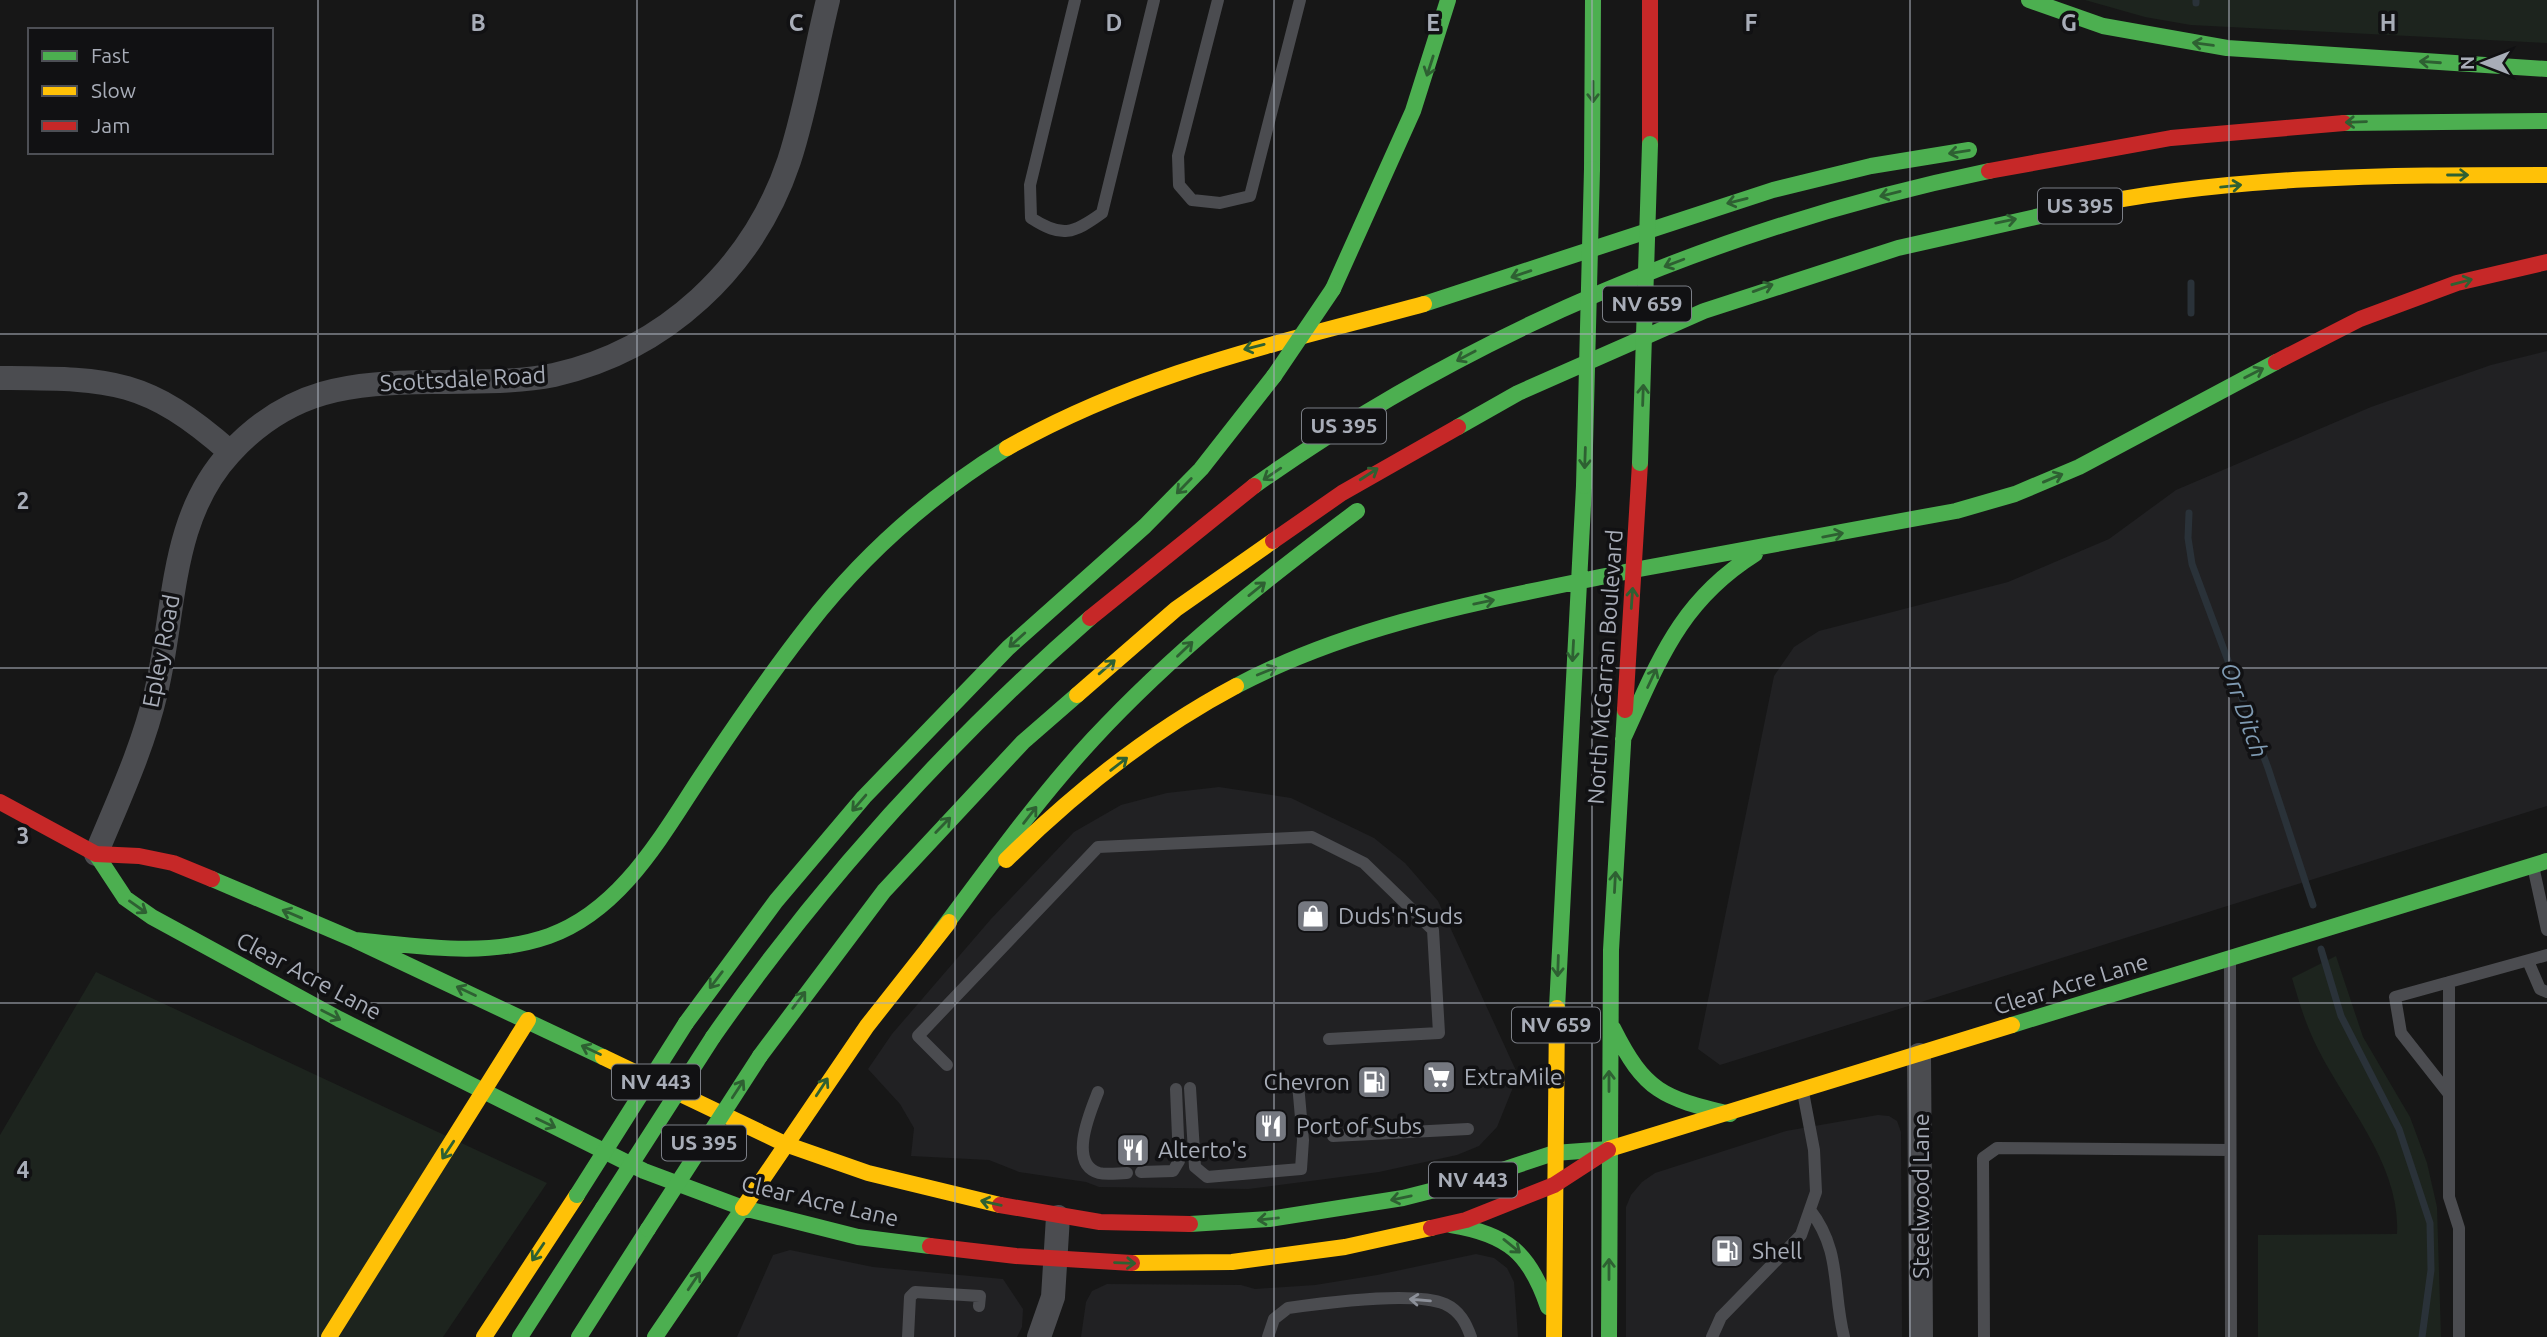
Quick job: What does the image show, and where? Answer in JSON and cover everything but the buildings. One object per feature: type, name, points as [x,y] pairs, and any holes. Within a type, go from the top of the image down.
[{"type":"main road","points":[[484,1337],[686,1024],[776,901],[864,797],[1008,648],[1155,516],[1201,469],[1274,376],[1333,289],[1388,176],[1416,108],[1448,0]]},
{"type":"main road","name":"North McCarran Boulevard","points":[[1554,1332],[1554,1153],[1559,933],[1584,486],[1592,169],[1593,0]]},
{"type":"main road","name":"North McCarran Boulevard","points":[[1609,1337],[1609,1019],[1640,463],[1650,144],[1650,0]]},
{"type":"main road","points":[[2029,0],[2103,26],[2227,48],[2547,69]]},
{"type":"main road","name":"US 395","points":[[520,1337],[713,1037],[829,884],[908,792],[997,700],[1096,612],[1255,485],[1371,409],[1486,345],[1602,291],[1736,240],[1858,203],[1998,167],[2173,137],[2308,124],[2547,121]]},
{"type":"main road","points":[[2034,145],[2173,137]]},
{"type":"main road","points":[[355,940],[455,950],[493,949],[556,933],[590,914],[621,886],[655,844],[812,620],[873,554],[919,512],[1006,449],[1105,396],[1217,356],[1502,280],[1716,206],[1849,173],[1982,149]]},
{"type":"main road","name":"US 395","points":[[579,1337],[760,1056],[865,915],[939,829],[1059,709],[1163,620],[1229,569],[1377,469],[1509,395],[1631,339],[1764,288],[1860,257],[1978,227],[2103,202],[2304,179],[2547,175]]},
{"type":"main road","points":[[929,947],[1015,851],[1076,799],[1186,716],[1252,677],[1350,637],[1434,612],[1634,570],[1766,548],[1956,511],[2015,494],[2079,467],[2189,406],[2360,319],[2457,283],[2547,262]]},
{"type":"main road","points":[[1406,475],[1448,445],[1631,339]]},
{"type":"main road","points":[[655,1337],[833,1071],[1058,778],[1204,631],[1374,498]]},
{"type":"main road","points":[[1623,739],[1683,615],[1704,589],[1733,565],[1766,548]]},
{"type":"main road","name":"Clear Acre Lane","points":[[0,802],[96,854],[139,856],[173,863],[355,940],[785,1144],[868,1173],[1058,1217],[1164,1225],[1269,1219],[1403,1198],[1466,1182],[1554,1153],[1609,1149],[2540,864]]},
{"type":"main road","name":"Clear Acre Lane","points":[[96,854],[125,898],[152,917],[270,983],[485,1093],[644,1171],[743,1208],[858,1237],[985,1254],[1057,1259],[1188,1265],[1232,1262],[1356,1245],[1449,1225],[1508,1205],[1554,1185],[1609,1149]]},
{"type":"main road","points":[[1609,1019],[1637,1075],[1654,1090],[1674,1101],[1730,1114]]},
{"type":"main road","points":[[328,1337],[485,1093],[528,1020]]},
{"type":"main road","points":[[1449,1225],[1481,1229],[1516,1247],[1533,1269],[1554,1332]]},
{"type":"street","name":"Scottsdale Road","points":[[230,453],[280,410],[314,395],[346,386],[512,381],[552,375],[623,352],[662,330],[695,304],[726,274],[771,206],[789,160],[828,0]]},
{"type":"street","points":[[0,378],[88,379],[120,385],[152,396],[180,411],[230,453]]},
{"type":"street","name":"Epley Road","points":[[96,854],[144,736],[157,690],[183,535],[199,498],[230,453]]},
{"type":"street","name":"Steelwood Lane","points":[[1919,1055],[1921,1337]]},
{"type":"street","points":[[1039,1337],[1053,1297],[1058,1217]]},
{"type":"lane","points":[[1075,0],[1030,185],[1031,218],[1050,230],[1077,231],[1102,213],[1154,0]]},
{"type":"lane","points":[[1218,0],[1178,156],[1179,185],[1192,200],[1220,203],[1250,196],[1300,0]]},
{"type":"lane","points":[[947,1065],[918,1036],[1098,847],[1312,837],[1364,863],[1433,930],[1439,1033],[1329,1039]]},
{"type":"lane","points":[[2540,864],[2547,930]]},
{"type":"lane","points":[[2449,1094],[2401,1033],[2395,998],[2547,955]]},
{"type":"lane","points":[[2230,959],[2231,1337]]},
{"type":"lane","points":[[2528,961],[2540,989],[2547,992]]},
{"type":"lane","points":[[2449,982],[2449,1198],[2459,1228],[2459,1337]]},
{"type":"lane","points":[[1190,1088],[1195,1167],[1207,1177],[1301,1169],[1303,1140],[1298,1084]]},
{"type":"lane","points":[[1141,1172],[1173,1171],[1179,1161],[1176,1089]]},
{"type":"lane","points":[[1712,1337],[1721,1317],[1801,1235],[1816,1192],[1814,1150],[1803,1091]]},
{"type":"lane","points":[[1098,1092],[1083,1131],[1084,1155],[1090,1168],[1100,1174],[1127,1173]]},
{"type":"lane","points":[[1333,1136],[1468,1129]]},
{"type":"lane","points":[[1984,1337],[1983,1158],[1997,1148],[2230,1150]]},
{"type":"lane","points":[[1810,1210],[1825,1229],[1836,1266],[1843,1337]]},
{"type":"lane","points":[[908,1337],[910,1297],[915,1292],[980,1296],[979,1306]]},
{"type":"lane","points":[[1268,1337],[1274,1318],[1288,1308],[1403,1299],[1446,1305],[1464,1318],[1471,1337]]},
{"type":"shaded area","points":[[2085,0],[2547,0],[2547,43],[2191,25],[2145,17]]},
{"type":"shaded area","points":[[2547,351],[2547,806],[1720,1065],[1698,1049],[1774,676],[1794,647],[1819,631],[2008,582],[2109,539],[2176,490],[2371,407],[2491,365]]},
{"type":"shaded area","points":[[1219,787],[1291,798],[1374,838],[1405,863],[1438,901],[1518,1075],[1497,1127],[1479,1146],[1457,1155],[1379,1172],[1248,1189],[1099,1187],[1086,1182],[1019,1172],[989,1160],[911,1156],[914,1128],[900,1104],[868,1069],[892,1034],[991,919],[1074,832],[1121,805],[1167,793]]},
{"type":"shaded area","points":[[2336,956],[2363,1037],[2410,1117],[2427,1163],[2437,1207],[2441,1337],[2258,1337],[2258,1235],[2397,1234],[2396,1209],[2381,1161],[2314,1040],[2292,978]]},
{"type":"shaded area","points":[[96,972],[547,1183],[443,1337],[0,1337],[0,1135]]},
{"type":"shaded area","points":[[1878,1115],[1889,1116],[1897,1121],[1901,1132],[1902,1337],[1626,1337],[1626,1207],[1631,1195],[1642,1182],[1655,1173],[1786,1131]]},
{"type":"shaded area","points":[[790,1250],[873,1267],[1003,1279],[1023,1309],[1022,1327],[1017,1337],[737,1337],[773,1255]]},
{"type":"shaded area","points":[[1476,1254],[1494,1258],[1507,1268],[1514,1282],[1518,1337],[1081,1337],[1086,1302],[1092,1291],[1107,1284],[1241,1285],[1255,1289],[1315,1285]]},
{"type":"waterway","name":"Orr Ditch","points":[[2191,283],[2191,313]]},
{"type":"waterway","name":"Orr Ditch","points":[[2189,513],[2188,538],[2192,564],[2268,768],[2313,905]]},
{"type":"waterway","name":"Orr Ditch","points":[[2321,949],[2341,1016],[2399,1129],[2430,1223],[2431,1270],[2422,1337]]},
{"type":"traffic: fast","points":[[1333,289],[1413,111],[1448,0]]},
{"type":"traffic: fast","points":[[1592,169],[1593,0]]},
{"type":"traffic: fast","points":[[2029,0],[2103,26],[2227,48],[2547,69]]},
{"type":"traffic: fast","points":[[2344,123],[2547,121]]},
{"type":"traffic: fast","points":[[1640,463],[1650,144]]},
{"type":"traffic: fast","points":[[1424,304],[1773,190],[1871,166],[1969,150]]},
{"type":"traffic: fast","points":[[1584,486],[1592,169]]},
{"type":"traffic: fast","points":[[1254,486],[1337,430],[1424,379],[1513,332],[1605,291],[1794,221],[1989,171]]},
{"type":"traffic: fast","points":[[1458,427],[1518,393],[1704,311],[1898,248],[2071,209]]},
{"type":"traffic: fast","points":[[1274,376],[1333,289]]},
{"type":"traffic: fast","points":[[1634,570],[1956,511],[2015,494],[2079,467],[2276,362]]},
{"type":"traffic: fast","points":[[686,1023],[776,901],[864,797],[1008,648],[1145,526],[1201,469],[1274,376]]},
{"type":"traffic: fast","points":[[355,940],[428,947],[501,947],[549,936],[576,924],[599,907],[621,888],[658,842],[755,697],[828,601],[899,528],[951,486],[1007,448]]},
{"type":"traffic: fast","points":[[1557,1008],[1584,486]]},
{"type":"traffic: fast","points":[[929,947],[1050,789],[1123,707],[1220,619],[1357,511]]},
{"type":"traffic: fast","points":[[1623,739],[1661,659],[1689,613],[1707,592],[1755,554]]},
{"type":"traffic: fast","points":[[1236,686],[1283,663],[1381,628],[1481,602],[1634,570]]},
{"type":"traffic: fast","points":[[713,1037],[798,923],[889,816],[986,714],[1090,618]]},
{"type":"traffic: fast","points":[[760,1056],[884,891],[1023,742],[1077,695]]},
{"type":"traffic: fast","points":[[1609,1337],[1611,950],[1625,710]]},
{"type":"traffic: fast","points":[[96,854],[125,898],[152,917],[339,1019],[644,1171],[743,1208],[858,1237],[930,1246]]},
{"type":"traffic: fast","points":[[2012,1025],[2547,861]]},
{"type":"traffic: fast","points":[[212,879],[355,940],[603,1057]]},
{"type":"traffic: fast","points":[[577,1195],[686,1023]]},
{"type":"traffic: fast","points":[[1613,1028],[1635,1066],[1658,1089],[1688,1103],[1730,1114]]},
{"type":"traffic: fast","points":[[603,1208],[713,1037]]},
{"type":"traffic: fast","points":[[648,1229],[760,1056]]},
{"type":"traffic: fast","points":[[1190,1224],[1269,1219],[1403,1198],[1466,1182],[1554,1153],[1609,1149]]},
{"type":"traffic: fast","points":[[520,1337],[603,1208]]},
{"type":"traffic: fast","points":[[655,1337],[743,1208]]},
{"type":"traffic: fast","points":[[1451,1225],[1487,1234],[1514,1249],[1533,1273],[1548,1307]]},
{"type":"traffic: fast","points":[[579,1337],[648,1229]]},
{"type":"traffic: slow","points":[[2071,209],[2188,189],[2248,183],[2367,177],[2547,175]]},
{"type":"traffic: slow","points":[[1007,448],[1108,399],[1159,380],[1263,347],[1424,304]]},
{"type":"traffic: slow","points":[[1077,695],[1176,609],[1273,541]]},
{"type":"traffic: slow","points":[[1006,860],[1086,787],[1144,743],[1236,686]]},
{"type":"traffic: slow","points":[[743,1208],[867,1026],[949,922]]},
{"type":"traffic: slow","points":[[1554,1337],[1557,1008]]},
{"type":"traffic: slow","points":[[329,1337],[528,1020]]},
{"type":"traffic: slow","points":[[1609,1149],[2012,1025]]},
{"type":"traffic: slow","points":[[603,1057],[785,1144],[868,1173],[1000,1205]]},
{"type":"traffic: slow","points":[[484,1337],[577,1195]]},
{"type":"traffic: slow","points":[[1132,1263],[1232,1262],[1345,1247],[1431,1228]]},
{"type":"traffic: jam","points":[[1650,0],[1650,144]]},
{"type":"traffic: jam","points":[[1989,171],[2171,138],[2344,123]]},
{"type":"traffic: jam","points":[[2276,362],[2360,319],[2457,283],[2547,262]]},
{"type":"traffic: jam","points":[[1273,541],[1342,493],[1458,427]]},
{"type":"traffic: jam","points":[[1625,710],[1640,463]]},
{"type":"traffic: jam","points":[[1090,618],[1254,486]]},
{"type":"traffic: jam","points":[[0,802],[96,854],[139,856],[173,863],[212,879]]},
{"type":"traffic: jam","points":[[1431,1228],[1466,1220],[1554,1185],[1608,1150]]},
{"type":"traffic: jam","points":[[1000,1205],[1100,1222],[1190,1224]]},
{"type":"traffic: jam","points":[[930,1246],[1016,1256],[1132,1263]]},
{"type":"place","name":"Duds'n'Suds","points":[[1313,916]]},
{"type":"place","name":"ExtraMile","points":[[1439,1077]]},
{"type":"place","name":"Chevron","points":[[1374,1082]]},
{"type":"place","name":"Port of Subs","points":[[1271,1126]]},
{"type":"place","name":"Alterto's","points":[[1133,1150]]},
{"type":"place","name":"Shell","points":[[1727,1251]]}]
